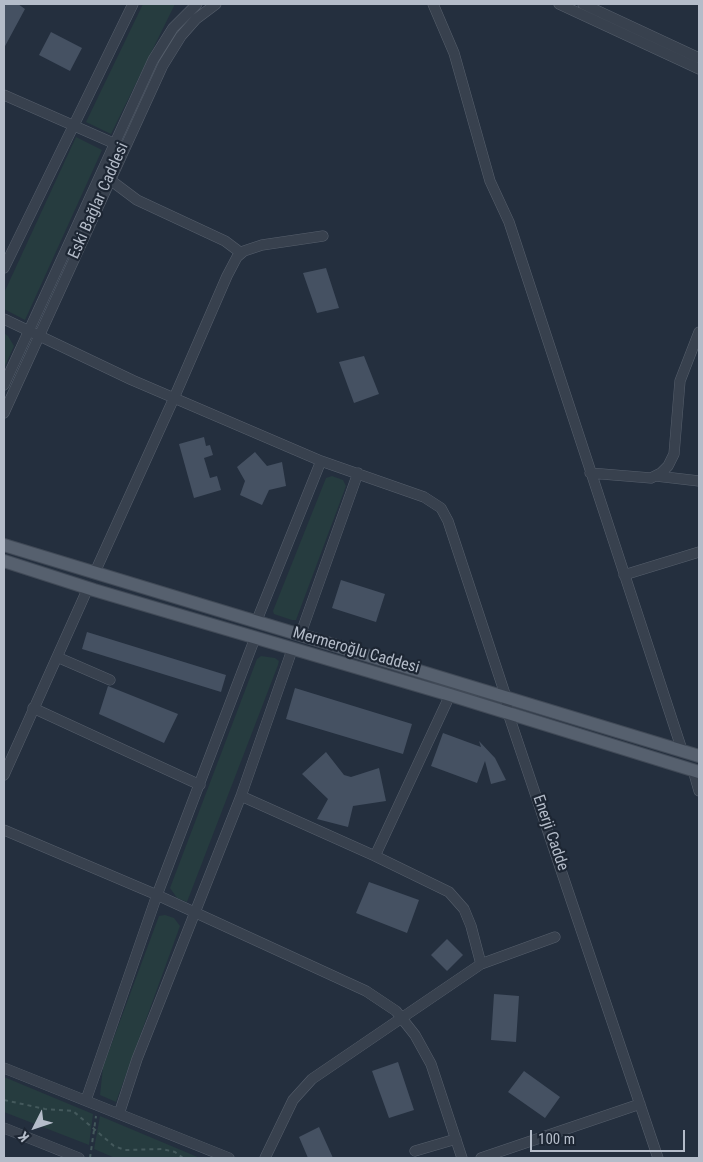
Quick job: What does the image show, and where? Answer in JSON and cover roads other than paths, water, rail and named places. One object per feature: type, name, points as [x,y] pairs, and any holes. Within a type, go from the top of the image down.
[{"type":"main road","name":"Mermeroğlu Caddesi","points":[[4,545],[301,633],[699,756]]},
{"type":"main road","name":"Mermeroğlu Caddesi","points":[[4,561],[292,650],[450,695],[696,771]]},
{"type":"street","points":[[4,268],[133,4]]},
{"type":"street","name":"Eski Bağlar Caddesi","points":[[4,413],[34,334],[162,44],[172,28],[196,4]]},
{"type":"street","name":"Eski Bağlar Caddesi","points":[[4,385],[34,334],[109,180],[119,145],[174,44],[196,19],[216,4]]},
{"type":"street","points":[[433,4],[454,53],[490,180],[509,222],[682,750]]},
{"type":"street","points":[[559,4],[699,70]]},
{"type":"street","points":[[583,4],[699,58]]},
{"type":"street","points":[[4,95],[119,145]]},
{"type":"street","points":[[109,180],[137,200],[225,241],[240,252]]},
{"type":"street","points":[[95,572],[227,276],[240,252],[262,245],[323,236]]},
{"type":"street","points":[[4,319],[174,398],[321,460],[358,473],[301,633]]},
{"type":"street","points":[[656,476],[668,466],[674,454],[680,380],[699,332]]},
{"type":"street","points":[[257,620],[321,460]]},
{"type":"street","name":"Enerji Cadde","points":[[358,473],[424,497],[441,508],[448,521],[506,697],[508,714],[658,1158]]},
{"type":"street","points":[[590,473],[641,478],[656,476],[699,481]]},
{"type":"street","points":[[624,576],[699,552]]},
{"type":"street","points":[[4,775],[88,588]]},
{"type":"street","points":[[86,1100],[157,895],[255,638]]},
{"type":"street","points":[[119,1114],[137,1059],[241,796],[292,650]]},
{"type":"street","points":[[58,657],[110,680]]},
{"type":"street","points":[[375,856],[450,695]]},
{"type":"street","points":[[33,708],[200,785]]},
{"type":"street","points":[[696,771],[699,791]]},
{"type":"street","points":[[241,796],[432,883],[456,899],[464,909],[471,926],[481,964]]},
{"type":"street","points":[[4,830],[157,895],[366,991],[404,1018],[431,1064],[462,1158]]},
{"type":"street","points":[[265,1158],[293,1100],[305,1085],[481,964],[556,937]]},
{"type":"street","points":[[4,1068],[229,1158]]},
{"type":"street","points":[[481,1158],[640,1104]]},
{"type":"street","points":[[4,1128],[79,1158]]},
{"type":"street","points":[[415,1151],[456,1139]]}]
